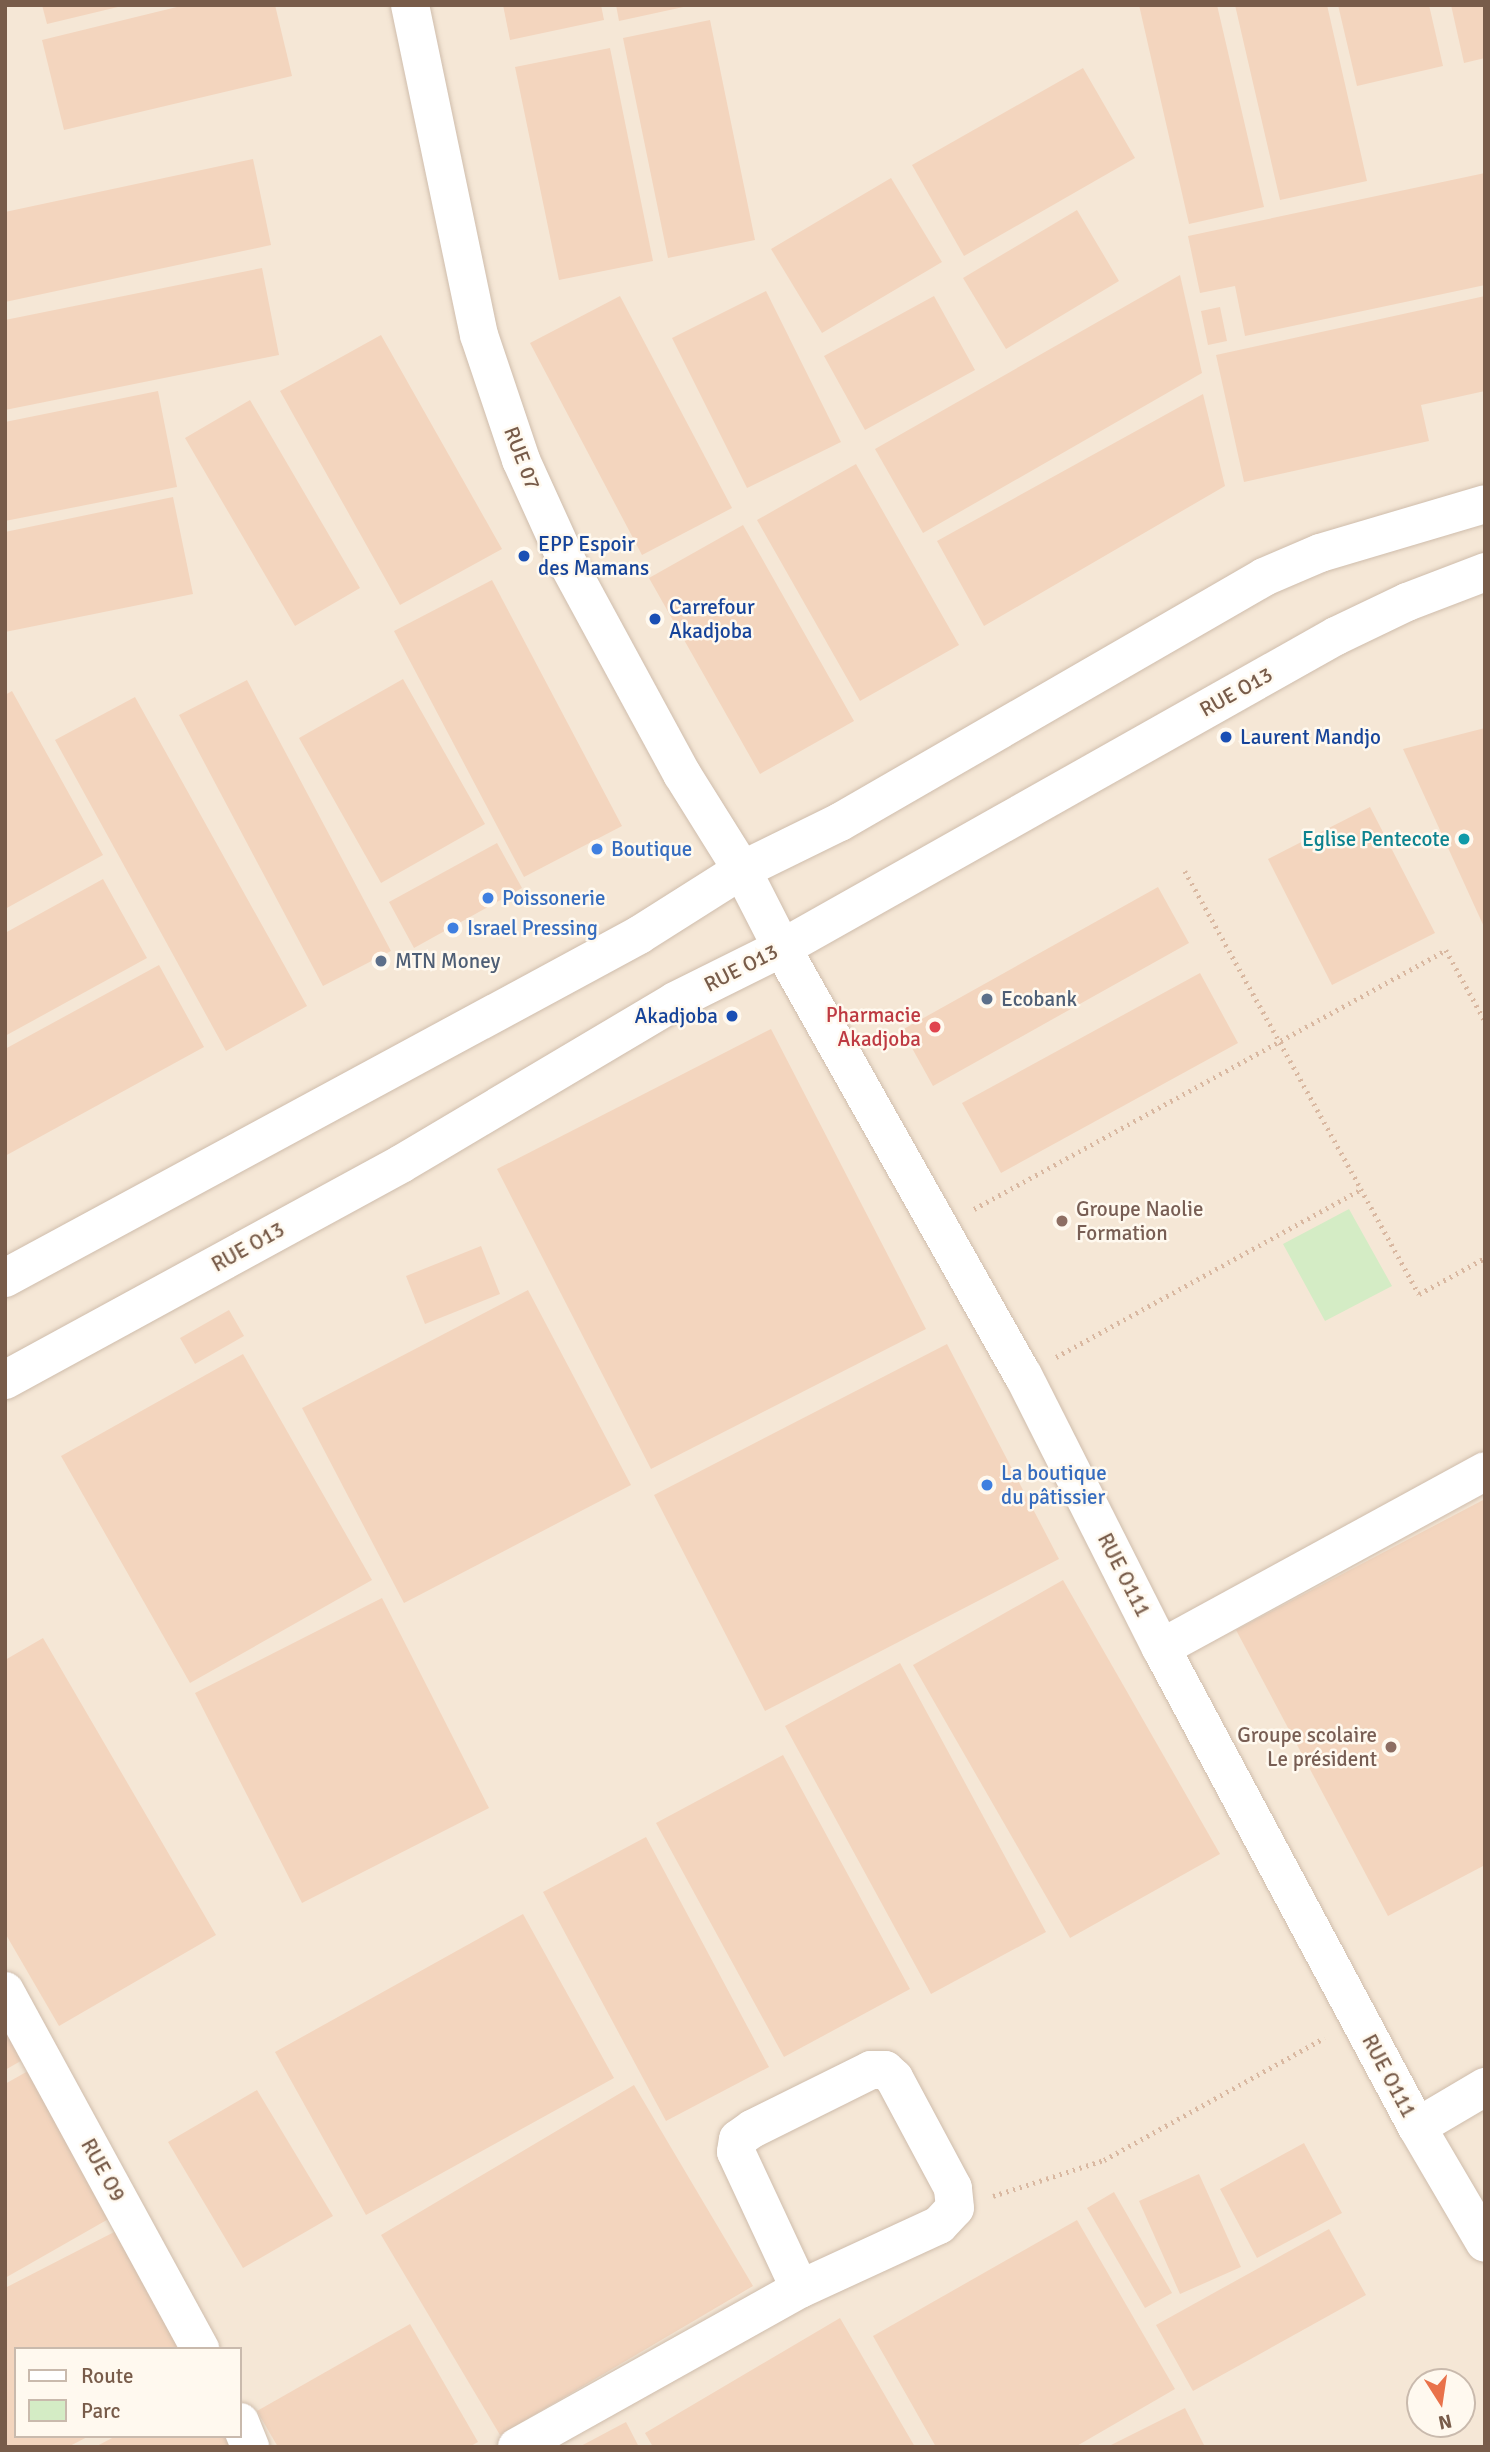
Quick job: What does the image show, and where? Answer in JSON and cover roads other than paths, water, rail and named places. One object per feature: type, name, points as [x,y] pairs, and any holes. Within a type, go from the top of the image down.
[{"type":"street","name":"RUE 07","points":[[410,5],[480,335],[521,460],[569,566],[682,774],[742,870]]},
{"type":"street","points":[[5,1278],[639,935],[742,870],[840,822],[1264,577],[1320,553],[1485,504]]},
{"type":"street","name":"RUE O13","points":[[5,1380],[401,1164],[676,1002],[782,948],[1336,636],[1407,602],[1485,572]]},
{"type":"street","name":"RUE O111","points":[[742,870],[782,948],[1023,1375],[1161,1648],[1417,2127],[1485,2242]]},
{"type":"street","points":[[1161,1648],[1485,1471]]},
{"type":"street","name":"RUE O9","points":[[5,1991],[199,2347]]},
{"type":"street","points":[[517,2447],[800,2289],[940,2225],[955,2208],[953,2188],[894,2078],[885,2070],[871,2070],[752,2129],[738,2139],[736,2152],[800,2289]]},
{"type":"street","points":[[1417,2127],[1485,2087]]},
{"type":"street","points":[[242,2427],[250,2447]]},
{"type":"place","name":"EPP Espoir des Mamans","points":[[524,556]]},
{"type":"place","name":"Carrefour Akadjoba","points":[[655,619]]},
{"type":"place","name":"Laurent Mandjo","points":[[1226,737]]},
{"type":"place","name":"Eglise Pentecote","points":[[1464,839]]},
{"type":"place","name":"Boutique","points":[[597,849]]},
{"type":"place","name":"Poissonerie","points":[[488,898]]},
{"type":"place","name":"Israel Pressing","points":[[453,928]]},
{"type":"place","name":"MTN Money","points":[[381,961]]},
{"type":"place","name":"Ecobank","points":[[987,999]]},
{"type":"place","name":"Akadjoba","points":[[732,1016]]},
{"type":"place","name":"Pharmacie Akadjoba","points":[[935,1027]]},
{"type":"place","name":"Groupe Naolie Formation","points":[[1062,1221]]},
{"type":"place","name":"La boutique du pâtissier","points":[[987,1485]]},
{"type":"place","name":"Groupe scolaire Le président","points":[[1391,1747]]}]
